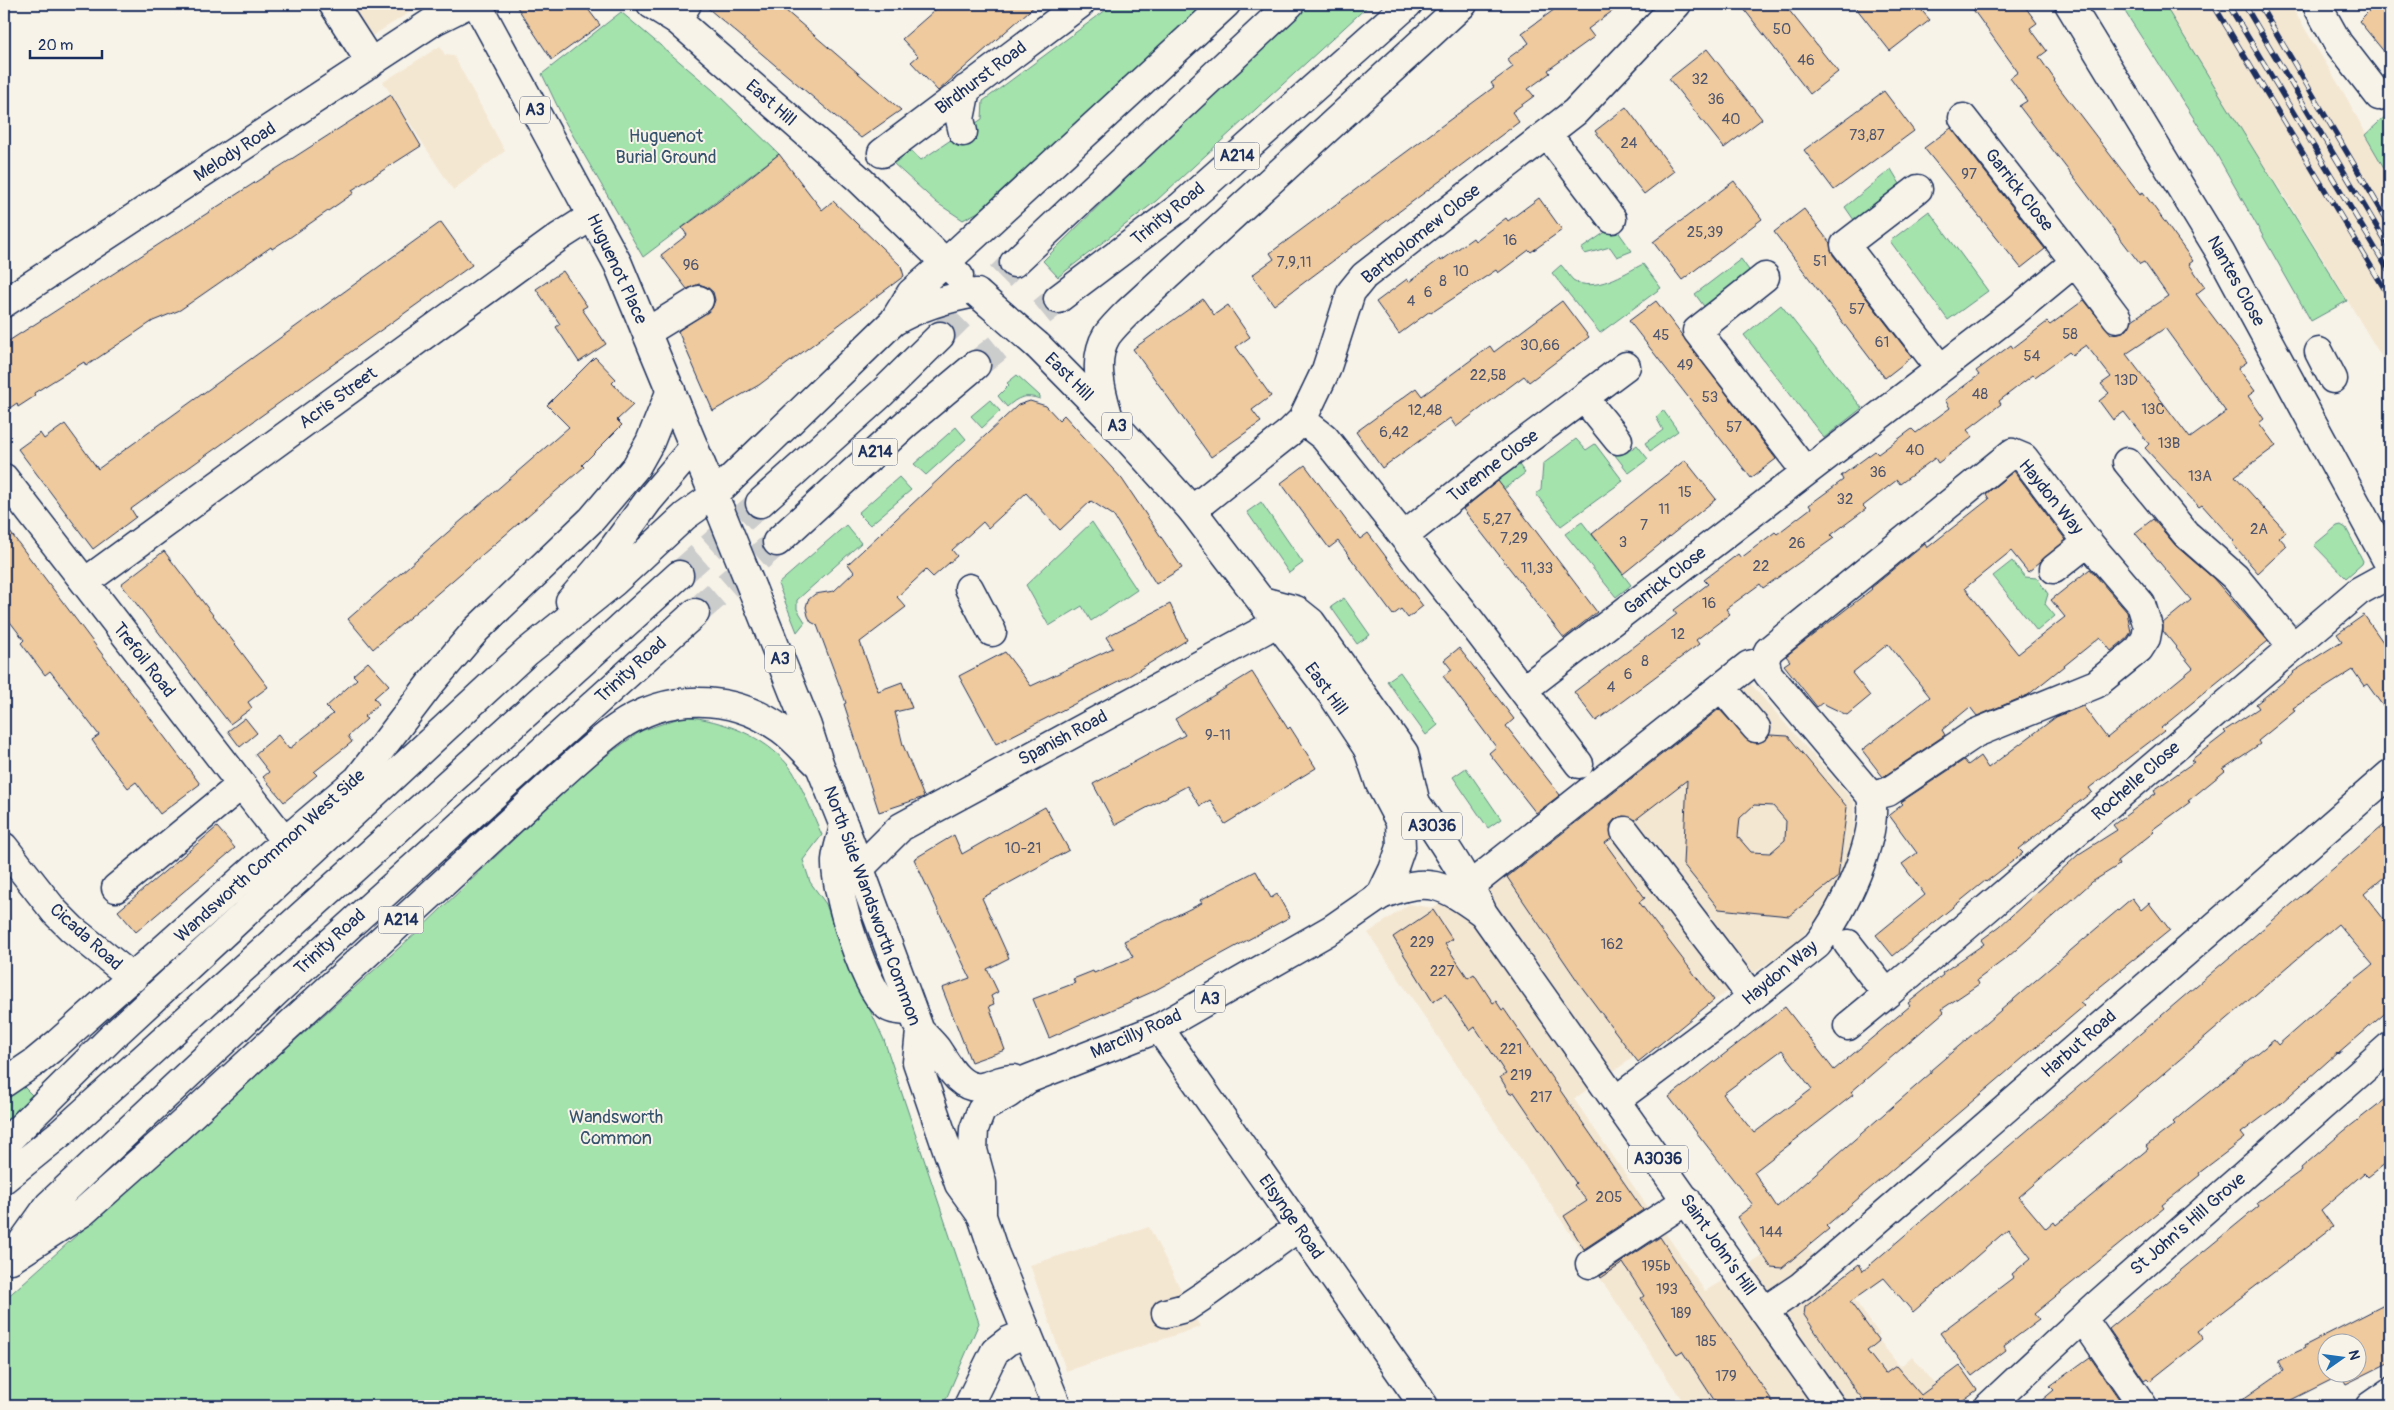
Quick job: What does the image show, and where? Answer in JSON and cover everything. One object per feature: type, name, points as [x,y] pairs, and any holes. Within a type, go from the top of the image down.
[{"type":"main road","points":[[333,4],[371,63]]},
{"type":"main road","name":"Melody Road","points":[[4,303],[434,21],[468,4]]},
{"type":"main road","name":"Huguenot Place","points":[[477,4],[618,264],[734,545]]},
{"type":"main road","name":"East Hill","points":[[651,4],[682,12],[945,263],[967,291],[1038,346],[1109,418],[1192,510],[1330,693],[1378,766],[1405,785],[1471,885],[1483,913]]},
{"type":"main road","name":"Birdhurst Road","points":[[882,153],[1080,4]]},
{"type":"main road","points":[[4,1144],[114,1035],[527,652],[614,582],[685,516],[717,503],[893,322],[911,293],[1226,4]]},
{"type":"main road","points":[[1014,262],[1290,4]]},
{"type":"main road","name":"Trinity Road","points":[[1058,299],[1180,207],[1408,4]]},
{"type":"main road","name":"A214","points":[[1109,418],[1099,382],[1101,354],[1106,336],[1110,331],[1142,298],[1462,4]]},
{"type":"main road","name":"Bartholomew Close","points":[[1192,510],[1290,432],[1302,420],[1326,370],[1351,292],[1364,276],[1548,135],[1593,95],[1676,4]]},
{"type":"main road","name":"Nantes Close","points":[[2069,4],[2220,252],[2390,566]]},
{"type":"main road","points":[[2319,4],[2318,7],[2338,43],[2378,96]]},
{"type":"main road","points":[[963,132],[960,118],[966,89]]},
{"type":"main road","name":"Garrick Close","points":[[1963,118],[2118,318]]},
{"type":"main road","points":[[1548,135],[1612,219]]},
{"type":"main road","points":[[1918,189],[1845,245],[1940,368]]},
{"type":"main road","name":"Acris Street","points":[[85,582],[532,256],[592,216]]},
{"type":"main road","name":"Garrick Close","points":[[1523,690],[2075,262]]},
{"type":"main road","points":[[1765,277],[1696,331],[1806,472]]},
{"type":"main road","points":[[893,322],[921,307],[967,291]]},
{"type":"main road","points":[[647,332],[699,300]]},
{"type":"main road","name":"A214","points":[[760,503],[882,393],[940,336]]},
{"type":"main road","points":[[2319,352],[2333,379]]},
{"type":"main road","name":"A214","points":[[777,542],[908,422],[976,365]]},
{"type":"main road","name":"Turenne Close","points":[[1404,536],[1491,467],[1626,366]]},
{"type":"main road","name":"Wandsworth Common West Side","points":[[4,1083],[35,1062],[358,779],[431,683],[476,630],[592,520],[636,467],[671,390]]},
{"type":"main road","points":[[1584,398],[1618,440]]},
{"type":"main road","points":[[1302,420],[1324,437],[1404,536],[1579,764]]},
{"type":"main road","points":[[527,652],[601,565],[648,501],[693,448]]},
{"type":"main road","name":"Haydon Way","points":[[1616,1100],[1663,1066],[1817,945],[1825,934],[1858,871],[1866,847],[1872,806],[1870,796],[1888,792],[1976,733],[2096,684],[2139,648],[2146,638],[2148,627],[2141,604],[2088,542],[2024,458],[2012,453],[1768,651],[1765,661]]},
{"type":"main road","points":[[2127,462],[2186,534],[2235,577],[2292,647]]},
{"type":"main road","name":"Trefoil Road","points":[[4,478],[285,841]]},
{"type":"main road","points":[[2054,569],[2088,542]]},
{"type":"main road","name":"North Side Wandsworth Common","points":[[734,545],[807,726],[820,766],[916,1021],[917,1062],[960,1184],[982,1216],[994,1252],[1057,1406]]},
{"type":"main road","name":"Rochelle Close","points":[[1848,1026],[2359,591],[2390,574]]},
{"type":"main road","points":[[4,1179],[62,1132],[679,575]]},
{"type":"main road","points":[[969,588],[992,632]]},
{"type":"main road","points":[[1262,601],[1296,610],[1311,622],[1404,753],[1416,804]]},
{"type":"main road","name":"Trinity Road","points":[[7,1262],[49,1205],[70,1184],[278,990],[695,613]]},
{"type":"main road","name":"Spanish Road","points":[[860,868],[901,826],[1278,623]]},
{"type":"main road","points":[[1471,885],[1749,665],[1765,661],[1768,674],[1870,796]]},
{"type":"main road","points":[[1721,687],[1756,728]]},
{"type":"main road","name":"A214","points":[[7,1262],[83,1212],[172,1133],[552,782],[616,729],[632,719],[650,710],[670,705],[688,702],[722,702],[746,709],[783,730],[820,766]]},
{"type":"main road","points":[[1378,766],[1392,736]]},
{"type":"main road","name":"Marcilly Road","points":[[1378,766],[1400,822],[1401,846],[1393,870],[1381,895]]},
{"type":"main road","name":"Harbut Road","points":[[1764,1311],[1801,1286],[2390,774]]},
{"type":"main road","points":[[116,888],[241,785]]},
{"type":"main road","points":[[844,826],[836,860],[838,877],[846,918],[870,987],[889,1008],[916,1021]]},
{"type":"main road","points":[[1625,832],[1751,996]]},
{"type":"main road","name":"Cicada Road","points":[[4,847],[55,912],[72,929],[132,978]]},
{"type":"main road","name":"Marcilly Road","points":[[982,1216],[982,1183],[973,1150],[974,1129],[981,1110],[1008,1094],[1028,1079],[1159,1028],[1332,929],[1381,895],[1405,886],[1442,886],[1483,913]]},
{"type":"main road","name":"Saint John's Hill","points":[[1483,913],[1831,1406]]},
{"type":"main road","points":[[1848,944],[1887,994]]},
{"type":"main road","name":"A3","points":[[916,1021],[949,1070],[974,1086],[981,1087],[1000,1079],[1028,1079]]},
{"type":"main road","name":"Elsynge Road","points":[[1159,1028],[1424,1406]]},
{"type":"main road","name":"St John's Hill Grove","points":[[1989,1406],[2083,1319],[2096,1304],[2390,1046]]},
{"type":"main road","points":[[1590,1264],[1687,1200]]},
{"type":"main road","points":[[1166,1313],[1185,1308],[1299,1227]]},
{"type":"main road","points":[[2083,1319],[2143,1406]]},
{"type":"main road","points":[[968,1406],[995,1351],[1008,1341],[1027,1333]]},
{"type":"main road","points":[[2370,1406],[2390,1392]]},
{"type":"shaded area","points":[[340,4],[423,4],[364,41]]},
{"type":"shaded area","points":[[2140,4],[2290,4],[2345,95],[2390,178],[2390,371],[2281,190]]},
{"type":"shaded area","points":[[440,46],[445,55],[454,56],[505,151],[453,190],[383,82]]},
{"type":"shaded area","points":[[1735,666],[1854,802],[1854,852],[1840,889],[1798,942],[1574,1099],[1705,1291],[1768,1253],[1793,1229],[1850,1302],[1854,1299],[1879,1334],[1876,1336],[1900,1367],[1912,1356],[1953,1406],[1686,1406],[1368,933],[1409,904],[1434,908]]},
{"type":"shaded area","points":[[1149,1227],[1200,1327],[1066,1371],[1030,1265]]},
{"type":"green space","points":[[1114,4],[1209,4],[980,211],[963,220],[937,203],[893,163],[908,148],[921,160],[982,119],[983,101]]},
{"type":"green space","points":[[1310,4],[1370,4],[1156,201],[1058,277],[1043,261],[1176,129]]},
{"type":"green space","points":[[2120,4],[2164,4],[2347,301],[2311,321],[2213,148]]},
{"type":"green space","name":"Huguenot Burial Ground","points":[[621,12],[713,90],[779,154],[643,257],[564,120],[542,74]]},
{"type":"green space","points":[[2390,112],[2390,178],[2365,135]]},
{"type":"green space","points":[[1891,169],[1900,184],[1854,220],[1845,207]]},
{"type":"green space","points":[[1929,211],[1988,291],[1948,320],[1890,241]]},
{"type":"green space","points":[[1614,226],[1632,251],[1617,257],[1610,247],[1585,254],[1581,249]]},
{"type":"green space","points":[[1741,259],[1751,273],[1706,309],[1695,294]]},
{"type":"green space","points":[[1643,264],[1661,288],[1600,333],[1552,273],[1561,265],[1573,280],[1581,284],[1590,285],[1609,281]]},
{"type":"green space","points":[[1781,305],[1862,408],[1824,438],[1744,335]]},
{"type":"green space","points":[[1017,375],[1040,396],[1040,399],[1022,397],[1007,407],[998,396],[1009,385],[1007,383]]},
{"type":"green space","points":[[990,400],[1000,411],[982,428],[971,416]]},
{"type":"green space","points":[[1663,410],[1678,431],[1650,451],[1645,443],[1663,430],[1656,417]]},
{"type":"green space","points":[[956,427],[966,439],[926,475],[914,464]]},
{"type":"green space","points":[[1576,439],[1586,450],[1595,444],[1623,481],[1561,526],[1536,494],[1541,490],[1543,464]]},
{"type":"green space","points":[[1619,444],[1626,453],[1637,445],[1648,459],[1629,473],[1611,450]]},
{"type":"green space","points":[[1517,462],[1525,473],[1504,489],[1495,478]]},
{"type":"green space","points":[[899,477],[911,490],[870,525],[858,513]]},
{"type":"green space","points":[[1261,502],[1303,563],[1289,573],[1247,512]]},
{"type":"green space","points":[[1092,522],[1137,590],[1091,621],[1082,606],[1049,626],[1026,585]]},
{"type":"green space","points":[[1582,522],[1631,585],[1616,597],[1565,534]]},
{"type":"green space","points":[[846,525],[861,543],[797,600],[797,609],[805,622],[797,632],[778,584]]},
{"type":"green space","points":[[2341,525],[2346,528],[2363,561],[2346,578],[2314,545],[2337,526]]},
{"type":"green space","points":[[2012,561],[2025,577],[2037,578],[2048,594],[2045,604],[2055,616],[2037,631],[1993,576]]},
{"type":"green space","points":[[1344,598],[1370,635],[1357,644],[1331,607]]},
{"type":"green space","points":[[1400,672],[1438,725],[1426,735],[1387,681]]},
{"type":"green space","name":"Wandsworth Common","points":[[685,716],[714,722],[741,731],[767,745],[778,754],[797,779],[822,835],[803,860],[810,882],[826,904],[850,973],[884,1040],[979,1323],[943,1406],[4,1406],[4,1300],[418,931],[586,770],[641,731]]},
{"type":"green space","points":[[1466,768],[1501,819],[1488,828],[1453,777]]},
{"type":"green space","points":[[23,1086],[33,1096],[4,1125],[4,1099]]},
{"type":"building","points":[[515,4],[584,4],[600,25],[552,60]]},
{"type":"building","points":[[703,4],[778,4],[901,110],[861,138]]},
{"type":"building","points":[[942,4],[1037,4],[938,91],[911,62],[918,56],[902,39]]},
{"type":"building","points":[[1562,4],[1622,4],[1588,29],[1594,37],[1548,70],[1550,73],[1528,89],[1534,96],[1512,112],[1519,122],[1274,305],[1252,275],[1274,259],[1270,253],[1494,87],[1491,83],[1513,67],[1507,59],[1529,43],[1522,33]]},
{"type":"building","points":[[1740,4],[1784,4],[1838,72],[1810,94]]},
{"type":"building","points":[[1853,4],[1916,4],[1930,20],[1890,51]]},
{"type":"building","points":[[1969,4],[2023,4],[2037,23],[2030,28],[2047,51],[2039,57],[2054,81],[2140,194],[2143,192],[2193,261],[2189,264],[2205,287],[2196,294],[2247,362],[2238,368],[2255,391],[2248,396],[2264,419],[2259,423],[2276,446],[2235,476],[2286,532],[2279,537],[2287,546],[2258,573],[2232,543],[2234,541],[2202,505],[2199,507],[2145,448],[2149,444],[2124,412],[2113,420],[2099,401],[2109,393],[2101,384],[2111,377],[2086,345],[2072,355],[2069,352],[2035,377],[2033,375],[1999,401],[2001,404],[1967,430],[1973,437],[1938,463],[1935,458],[1900,484],[1897,480],[1863,506],[1866,509],[1831,535],[1834,538],[1763,588],[1760,584],[1726,609],[1730,614],[1696,640],[1699,644],[1596,721],[1574,692],[1677,614],[1674,610],[1708,584],[1704,580],[1738,554],[1741,558],[1775,532],[1777,534],[1811,508],[1809,505],[1843,480],[1841,476],[1875,451],[1878,454],[1912,429],[1916,433],[1950,408],[1945,400],[1979,375],[1976,371],[2011,345],[2013,348],[2047,322],[2050,325],[2084,300],[2111,334],[2127,330],[2132,320],[2168,296],[2144,262],[2140,264],[2019,106],[2027,101],[2010,78],[2018,72]],"holes":[[[2165,328],[2226,412],[2190,438],[2126,354]]]},
{"type":"building","points":[[2376,4],[2390,4],[2390,59],[2359,21]]},
{"type":"building","points":[[1707,49],[1762,119],[1724,148],[1669,79]]},
{"type":"building","points":[[1884,91],[1914,131],[1834,190],[1804,150]]},
{"type":"building","points":[[391,95],[421,146],[352,190],[354,193],[289,238],[272,249],[271,247],[180,310],[153,321],[86,366],[84,362],[34,393],[35,396],[18,407],[17,403],[4,412],[4,344]]},
{"type":"building","points":[[1626,107],[1674,171],[1644,194],[1595,131]]},
{"type":"building","points":[[1951,128],[2045,249],[2021,268],[1924,148]]},
{"type":"building","points":[[779,154],[822,210],[833,201],[901,266],[904,276],[759,385],[713,411],[678,331],[712,308],[715,300],[713,292],[699,284],[687,289],[661,255],[687,235],[682,228]]},
{"type":"building","points":[[1734,181],[1762,219],[1682,280],[1653,242]]},
{"type":"building","points":[[1539,198],[1562,230],[1531,252],[1529,250],[1498,273],[1496,270],[1431,313],[1430,311],[1399,334],[1376,302],[1407,279],[1409,282],[1473,238],[1475,241],[1506,218],[1508,221]]},
{"type":"building","points":[[1804,209],[1830,243],[1833,255],[1912,357],[1885,378],[1774,232]]},
{"type":"building","points":[[441,222],[472,265],[131,509],[136,517],[93,549],[18,449],[40,433],[44,439],[65,424],[98,469]]},
{"type":"building","points":[[563,271],[587,306],[582,309],[606,344],[579,362],[556,327],[560,324],[536,289]]},
{"type":"building","points":[[1203,299],[1214,315],[1228,305],[1250,337],[1236,347],[1271,396],[1252,410],[1261,422],[1211,457],[1133,349]]},
{"type":"building","points":[[1562,301],[1589,337],[1529,382],[1524,376],[1456,427],[1450,418],[1382,468],[1356,432],[1416,388],[1422,396],[1490,346],[1494,352]]},
{"type":"building","points":[[1656,301],[1776,459],[1751,478],[1629,321]]},
{"type":"building","points":[[595,357],[616,379],[612,383],[633,405],[617,420],[622,425],[582,465],[584,467],[373,649],[348,619],[569,427],[547,405]]},
{"type":"building","points":[[1030,401],[1046,406],[1059,420],[1064,415],[1122,479],[1182,568],[1156,584],[1113,515],[1091,501],[1060,530],[1026,493],[988,528],[983,522],[952,550],[957,556],[933,577],[926,570],[897,597],[906,607],[860,642],[878,691],[902,682],[912,708],[895,712],[903,745],[924,797],[879,812],[844,704],[846,703],[817,625],[811,622],[808,616],[806,607],[808,600],[815,594],[834,591],[854,572],[848,564],[1018,405]]},
{"type":"building","points":[[1685,460],[1716,499],[1623,574],[1592,534]]},
{"type":"building","points":[[1305,465],[1360,539],[1368,533],[1423,606],[1408,618],[1401,609],[1393,615],[1338,541],[1329,548],[1281,483]]},
{"type":"building","points":[[2014,471],[2066,540],[2028,572],[2011,551],[1965,588],[2018,654],[2065,617],[2051,600],[2090,569],[2127,612],[2131,632],[2127,638],[2111,651],[2100,637],[2028,695],[1977,716],[1970,707],[1942,730],[1945,735],[1883,777],[1862,750],[1930,697],[1888,644],[1852,673],[1870,696],[1847,715],[1822,703],[1817,707],[1784,665],[1790,661],[1786,656],[1872,589],[1925,544],[1927,548],[1989,499],[1986,494]]},
{"type":"building","points":[[1498,481],[1597,612],[1564,638],[1463,509]]},
{"type":"building","points":[[2153,519],[2176,546],[2213,578],[2268,641],[2161,728],[2164,731],[2089,788],[2092,792],[2019,849],[2023,853],[1985,881],[1893,956],[1876,935],[1925,895],[1902,864],[1917,853],[1889,815],[1903,804],[1901,802],[1964,760],[1968,765],[1980,756],[1988,768],[2056,717],[2083,706],[2107,738],[2193,668],[2163,631],[2163,623],[2191,600],[2135,533]]},
{"type":"building","points":[[4,524],[200,784],[160,814],[136,782],[128,788],[103,756],[92,740],[99,735],[50,671],[45,675],[21,643],[24,640],[4,614]]},
{"type":"building","points":[[164,551],[268,687],[248,702],[252,708],[230,724],[121,584]]},
{"type":"building","points":[[1170,604],[1187,640],[1129,676],[996,744],[959,676],[1005,652],[1031,686],[1113,648],[1106,637]]},
{"type":"building","points":[[2364,615],[2390,652],[2390,716],[2367,684],[2364,686],[2353,670],[2293,708],[2295,711],[2258,741],[2260,744],[2223,769],[2225,771],[2188,801],[2190,802],[2152,830],[2154,832],[2117,861],[2119,865],[2092,882],[2008,957],[1977,980],[1979,984],[1942,1009],[1944,1012],[1851,1092],[1853,1095],[1754,1172],[1777,1207],[1931,1073],[1931,1070],[2132,898],[2141,910],[2149,903],[2170,930],[2080,1003],[2084,1006],[1826,1226],[1829,1229],[1782,1268],[1771,1267],[1737,1217],[1753,1205],[1669,1097],[1785,1007],[1834,1070],[1910,1006],[1908,1003],[1943,975],[1942,973],[1984,944],[1981,940],[2000,926],[2079,854],[2117,830],[2113,825],[2156,793],[2154,790],[2194,762],[2191,760],[2226,733],[2224,731],[2259,708],[2256,704],[2293,672],[2342,641],[2337,634]],"holes":[[[1782,1050],[1812,1089],[1754,1133],[1723,1094]]]},
{"type":"building","points":[[1459,648],[1514,719],[1506,726],[1560,795],[1536,813],[1489,753],[1496,747],[1443,676],[1452,670],[1444,660]]},
{"type":"building","points":[[368,662],[389,685],[374,698],[379,704],[364,717],[367,719],[348,736],[352,742],[314,772],[317,775],[284,802],[263,777],[269,772],[255,754],[278,735],[289,749],[333,714],[326,707],[357,679],[353,675]]},
{"type":"building","points":[[1252,672],[1288,729],[1290,727],[1316,768],[1225,824],[1210,800],[1200,806],[1187,786],[1115,825],[1093,784],[1185,735],[1175,719]]},
{"type":"building","points":[[1719,709],[1750,742],[1759,743],[1770,735],[1788,736],[1847,807],[1838,877],[1789,916],[1719,909],[1683,864],[1687,780],[1635,820],[1623,816],[1615,819],[1610,825],[1612,838],[1605,843],[1645,898],[1639,902],[1714,1000],[1638,1062],[1581,986],[1507,877]],"holes":[[[1754,805],[1773,806],[1786,821],[1785,840],[1770,853],[1751,852],[1738,837],[1740,818]]]},
{"type":"building","points":[[245,718],[257,733],[240,747],[228,731]]},
{"type":"building","points":[[1045,807],[1069,850],[982,898],[1009,958],[987,969],[998,992],[991,996],[994,1004],[989,1006],[1005,1050],[971,1062],[942,988],[970,978],[914,859],[954,835],[962,854]]},
{"type":"building","points":[[2390,820],[2390,872],[2364,894],[2390,927],[2390,1009],[2281,1103],[2241,1133],[2245,1138],[2199,1173],[2200,1175],[2162,1205],[2164,1208],[2034,1314],[2039,1320],[2004,1346],[2006,1350],[1972,1376],[1940,1333],[2014,1277],[2012,1274],[2031,1258],[2008,1229],[1913,1312],[1884,1278],[1850,1302],[1879,1341],[1867,1351],[1885,1374],[1896,1366],[1921,1395],[1960,1366],[1977,1390],[1955,1406],[1869,1406],[1855,1390],[1804,1315],[1805,1307],[1859,1264],[1863,1271]],"holes":[[[2338,924],[2373,965],[2335,995],[2278,1045],[2274,1040],[2188,1109],[2173,1122],[2175,1124],[2146,1146],[2148,1149],[2056,1225],[2054,1222],[2046,1229],[2019,1197]]]},
{"type":"building","points":[[217,827],[235,848],[136,932],[118,911]]},
{"type":"building","points":[[1256,871],[1271,898],[1277,894],[1290,917],[1152,992],[1049,1038],[1033,999],[1075,983],[1073,979],[1093,971],[1094,973],[1133,957],[1124,941],[1202,903],[1200,900]]},
{"type":"building","points":[[1433,910],[1452,939],[1445,944],[1468,978],[1474,974],[1493,1003],[1496,1001],[1502,1010],[1504,1009],[1643,1210],[1584,1249],[1564,1216],[1587,1201],[1574,1185],[1576,1183],[1514,1092],[1510,1094],[1500,1077],[1506,1074],[1475,1027],[1470,1031],[1445,994],[1433,1002],[1393,937]]},
{"type":"building","points":[[2390,1095],[2390,1160],[2368,1177],[2364,1173],[2321,1210],[2333,1227],[2197,1331],[2203,1339],[2150,1381],[2147,1378],[2144,1380],[2109,1329],[2259,1206],[2257,1203],[2302,1170],[2301,1168],[2344,1131]]},
{"type":"building","points":[[1660,1237],[1776,1406],[1718,1406],[1682,1351],[1677,1354],[1665,1337],[1641,1298],[1644,1296],[1623,1263],[1601,1278],[1600,1276]]},
{"type":"building","points":[[2390,1302],[2390,1362],[2366,1374],[2366,1332],[2331,1332]]},
{"type":"building","points":[[2316,1340],[2316,1382],[2327,1382],[2291,1400],[2296,1406],[2233,1406],[2283,1371],[2278,1361],[2305,1348],[2304,1346]]},
{"type":"building","points":[[2090,1357],[2119,1399],[2109,1406],[2035,1406],[2054,1390],[2050,1386]]},
{"type":"tunnel","points":[[940,336],[1014,263]]},
{"type":"tunnel","points":[[976,365],[1058,299]]},
{"type":"tunnel","points":[[679,575],[760,503]]},
{"type":"tunnel","points":[[695,613],[777,542]]},
{"type":"railway","points":[[2213,4],[2390,298]]},
{"type":"railway","points":[[2228,4],[2390,273]]},
{"type":"railway","points":[[2244,4],[2390,249]]},
{"type":"railway","points":[[2259,4],[2390,225]]}]
